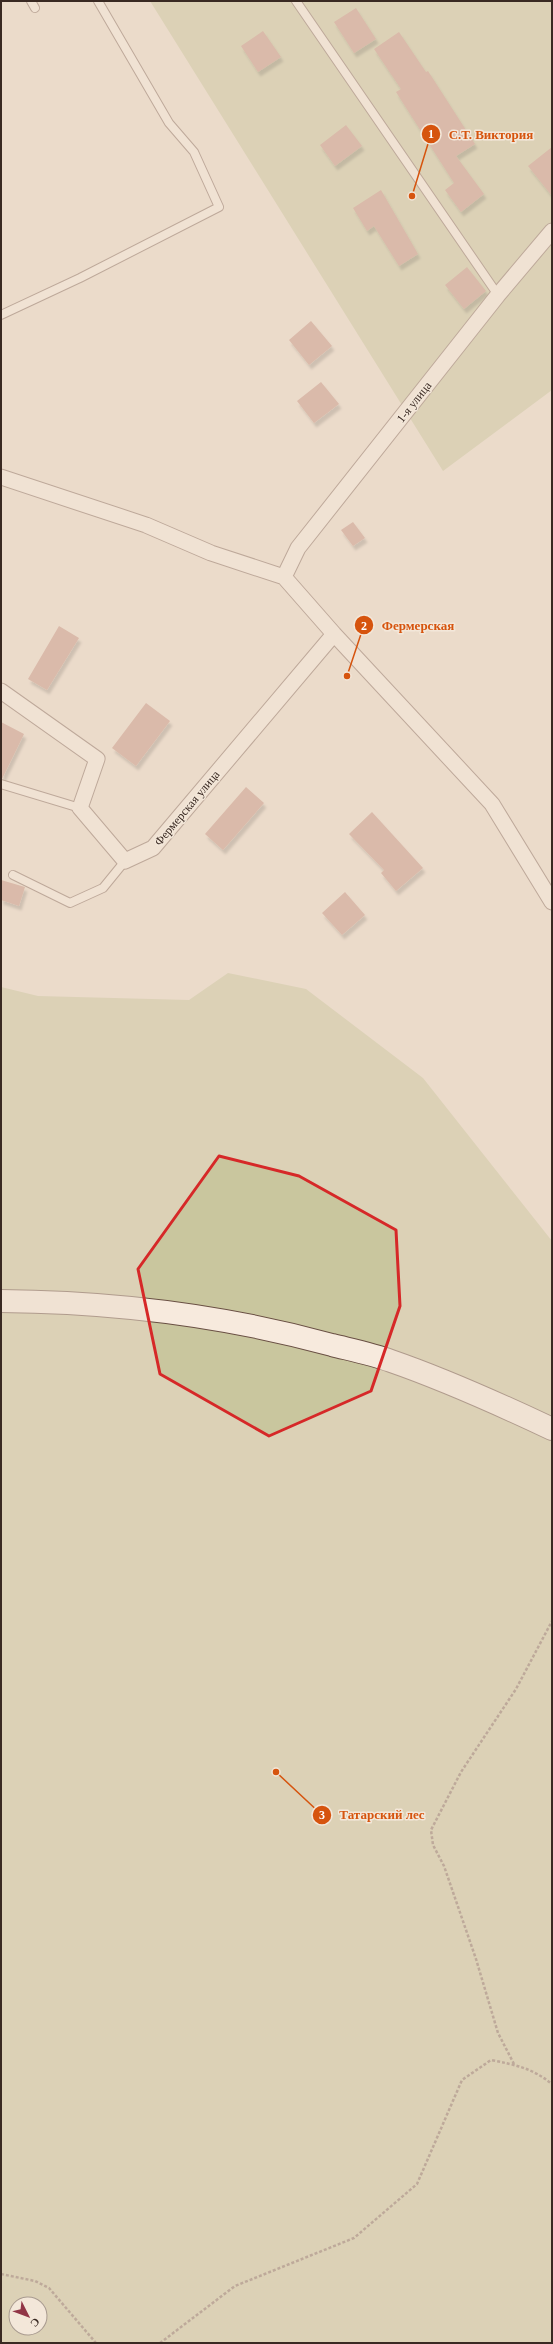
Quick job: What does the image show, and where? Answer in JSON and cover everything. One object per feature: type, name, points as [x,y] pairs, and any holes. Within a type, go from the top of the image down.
[{"type":"main road","points":[[1,1301],[64,1302],[167,1311],[277,1330],[390,1361],[500,1404],[552,1429]]},
{"type":"street","name":"1-я улица","points":[[284,577],[298,548],[498,295],[552,231]]},
{"type":"street","points":[[1,477],[146,524],[211,554],[284,577],[334,634],[492,804],[552,902]]},
{"type":"street","name":"Фермерская улица","points":[[124,861],[153,848],[334,634]]},
{"type":"street","points":[[1,691],[97,759],[80,808],[124,861]]},
{"type":"lane","points":[[1,315],[80,278],[219,207],[194,152],[169,123],[98,1]]},
{"type":"lane","points":[[296,1],[498,295]]},
{"type":"lane","points":[[1,784],[80,808]]},
{"type":"lane","points":[[13,875],[70,903],[103,888],[124,861]]},
{"type":"path","points":[[514,2064],[498,2033],[476,1959],[447,1873],[433,1845],[430,1830],[465,1765],[516,1689],[552,1621]]},
{"type":"path","points":[[160,2343],[235,2286],[354,2238],[417,2184],[462,2080],[491,2060],[514,2064],[537,2072],[552,2084]]},
{"type":"path","points":[[1,2274],[35,2281],[49,2288],[96,2343]]},
{"type":"highlighted area","points":[[219,1156],[299,1176],[396,1230],[400,1306],[371,1391],[269,1436],[160,1374],[138,1269]]},
{"type":"shaded area","points":[[150,1],[552,1],[552,390],[443,471]]},
{"type":"shaded area","points":[[228,973],[306,989],[423,1078],[552,1241],[552,2343],[1,2343],[1,987],[38,996],[189,1000]]},
{"type":"building","points":[[356,8],[376,39],[354,53],[334,22]]},
{"type":"building","points":[[263,31],[281,57],[258,72],[241,46]]},
{"type":"building","points":[[399,32],[426,72],[428,71],[475,144],[456,156],[484,194],[461,212],[445,190],[454,183],[396,92],[401,89],[374,49]]},
{"type":"building","points":[[346,125],[362,146],[335,166],[320,145]]},
{"type":"building","points":[[552,147],[552,196],[528,166]]},
{"type":"building","points":[[381,190],[418,254],[399,266],[374,226],[367,231],[353,208]]},
{"type":"building","points":[[467,267],[486,291],[464,309],[445,285]]},
{"type":"building","points":[[311,321],[332,346],[309,365],[289,340]]},
{"type":"building","points":[[321,382],[339,404],[314,423],[297,401]]},
{"type":"building","points":[[353,522],[365,538],[353,546],[341,530]]},
{"type":"building","points":[[59,626],[79,638],[47,690],[28,679]]},
{"type":"building","points":[[146,703],[170,721],[136,766],[112,748]]},
{"type":"building","points":[[1,722],[24,734],[2,779],[1,779]]},
{"type":"building","points":[[246,787],[264,803],[223,850],[205,834]]},
{"type":"building","points":[[372,812],[423,868],[396,891],[381,873],[384,870],[349,834]]},
{"type":"building","points":[[1,880],[25,887],[19,906],[1,900]]},
{"type":"building","points":[[345,892],[365,915],[342,935],[322,913]]},
{"type":"place","name":"С.Т. Виктория","points":[[412,196]]},
{"type":"place","name":"Фермерская","points":[[347,676]]},
{"type":"place","name":"Татарский лес","points":[[276,1772]]}]
